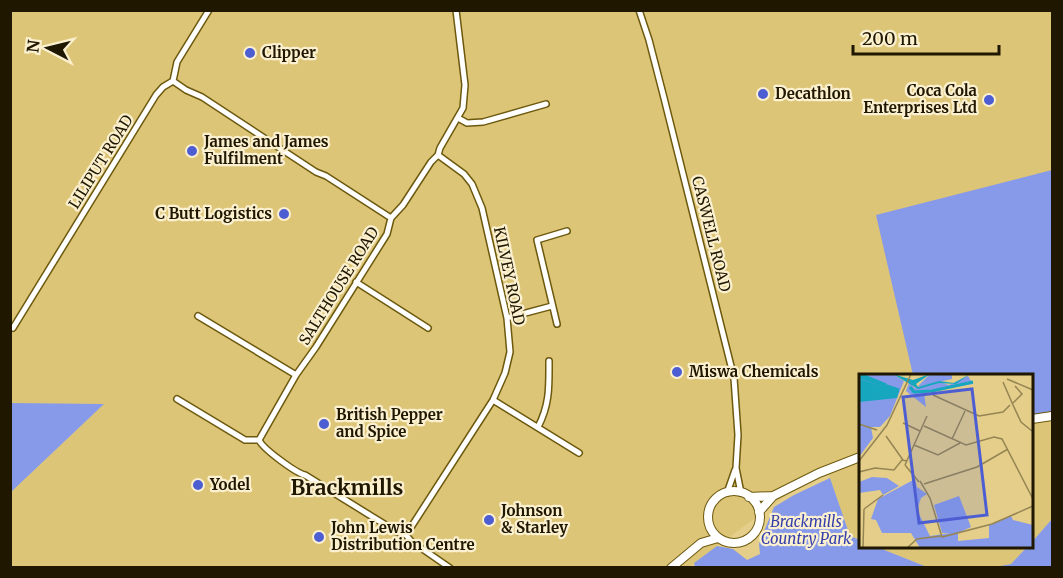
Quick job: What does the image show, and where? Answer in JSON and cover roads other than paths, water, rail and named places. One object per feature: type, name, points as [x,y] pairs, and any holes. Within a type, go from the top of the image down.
[{"type":"street","name":"LILIPUT ROAD","points":[[13,328],[156,95],[173,81],[177,62],[209,10]]},
{"type":"street","name":"SALTHOUSE ROAD","points":[[259,440],[296,375],[387,234],[391,218],[403,205],[438,155],[463,108],[465,85],[456,10]]},
{"type":"street","name":"CASWELL ROAD","points":[[640,11],[734,378],[738,435],[736,468],[741,493]]},
{"type":"street","points":[[173,81],[202,97],[391,218]]},
{"type":"street","points":[[458,118],[467,123],[483,122],[546,104]]},
{"type":"street","name":"KILVEY ROAD","points":[[406,535],[493,400],[505,373],[510,352],[507,318],[482,208],[472,184],[464,174],[438,155]]},
{"type":"street","points":[[556,324],[537,240],[567,231]]},
{"type":"street","points":[[356,282],[428,328]]},
{"type":"street","points":[[507,318],[552,306]]},
{"type":"street","points":[[198,316],[296,375]]},
{"type":"street","points":[[538,427],[546,411],[549,361]]},
{"type":"street","points":[[177,399],[245,440],[259,440],[266,451],[297,473],[304,475],[397,532],[406,535],[411,541],[450,567]]},
{"type":"street","points":[[493,400],[579,453]]},
{"type":"street","points":[[1033,420],[1053,416]]},
{"type":"street","points":[[773,496],[750,497],[741,493],[727,492],[714,501],[708,516],[712,532],[718,538],[734,543],[747,540],[757,529],[759,512],[773,496],[819,473],[859,458]]},
{"type":"street","name":"CASWELL ROAD","points":[[727,492],[736,468]]},
{"type":"street","points":[[750,497],[759,512]]},
{"type":"street","points":[[701,543],[709,524]]},
{"type":"street","points":[[671,567],[701,543],[718,538]]},
{"type":"place","name":"Clipper","points":[[250,53]]},
{"type":"place","name":"Decathlon","points":[[763,94]]},
{"type":"place","name":"Coca Cola Enterprises Ltd","points":[[989,100]]},
{"type":"place","name":"James and James Fulfilment","points":[[192,151]]},
{"type":"place","name":"C Butt Logistics","points":[[284,214]]},
{"type":"place","name":"Miswa Chemicals","points":[[677,372]]},
{"type":"place","name":"British Pepper and Spice","points":[[324,424]]},
{"type":"place","name":"Yodel","points":[[198,485]]},
{"type":"place","name":"Johnson & Starley","points":[[489,520]]},
{"type":"place","name":"John Lewis Distribution Centre","points":[[319,537]]},
{"type":"district","name":"Brackmills","points":[[347,488]]},
{"type":"park label","name":"Brackmills Country Park","points":[[806,530]]}]
